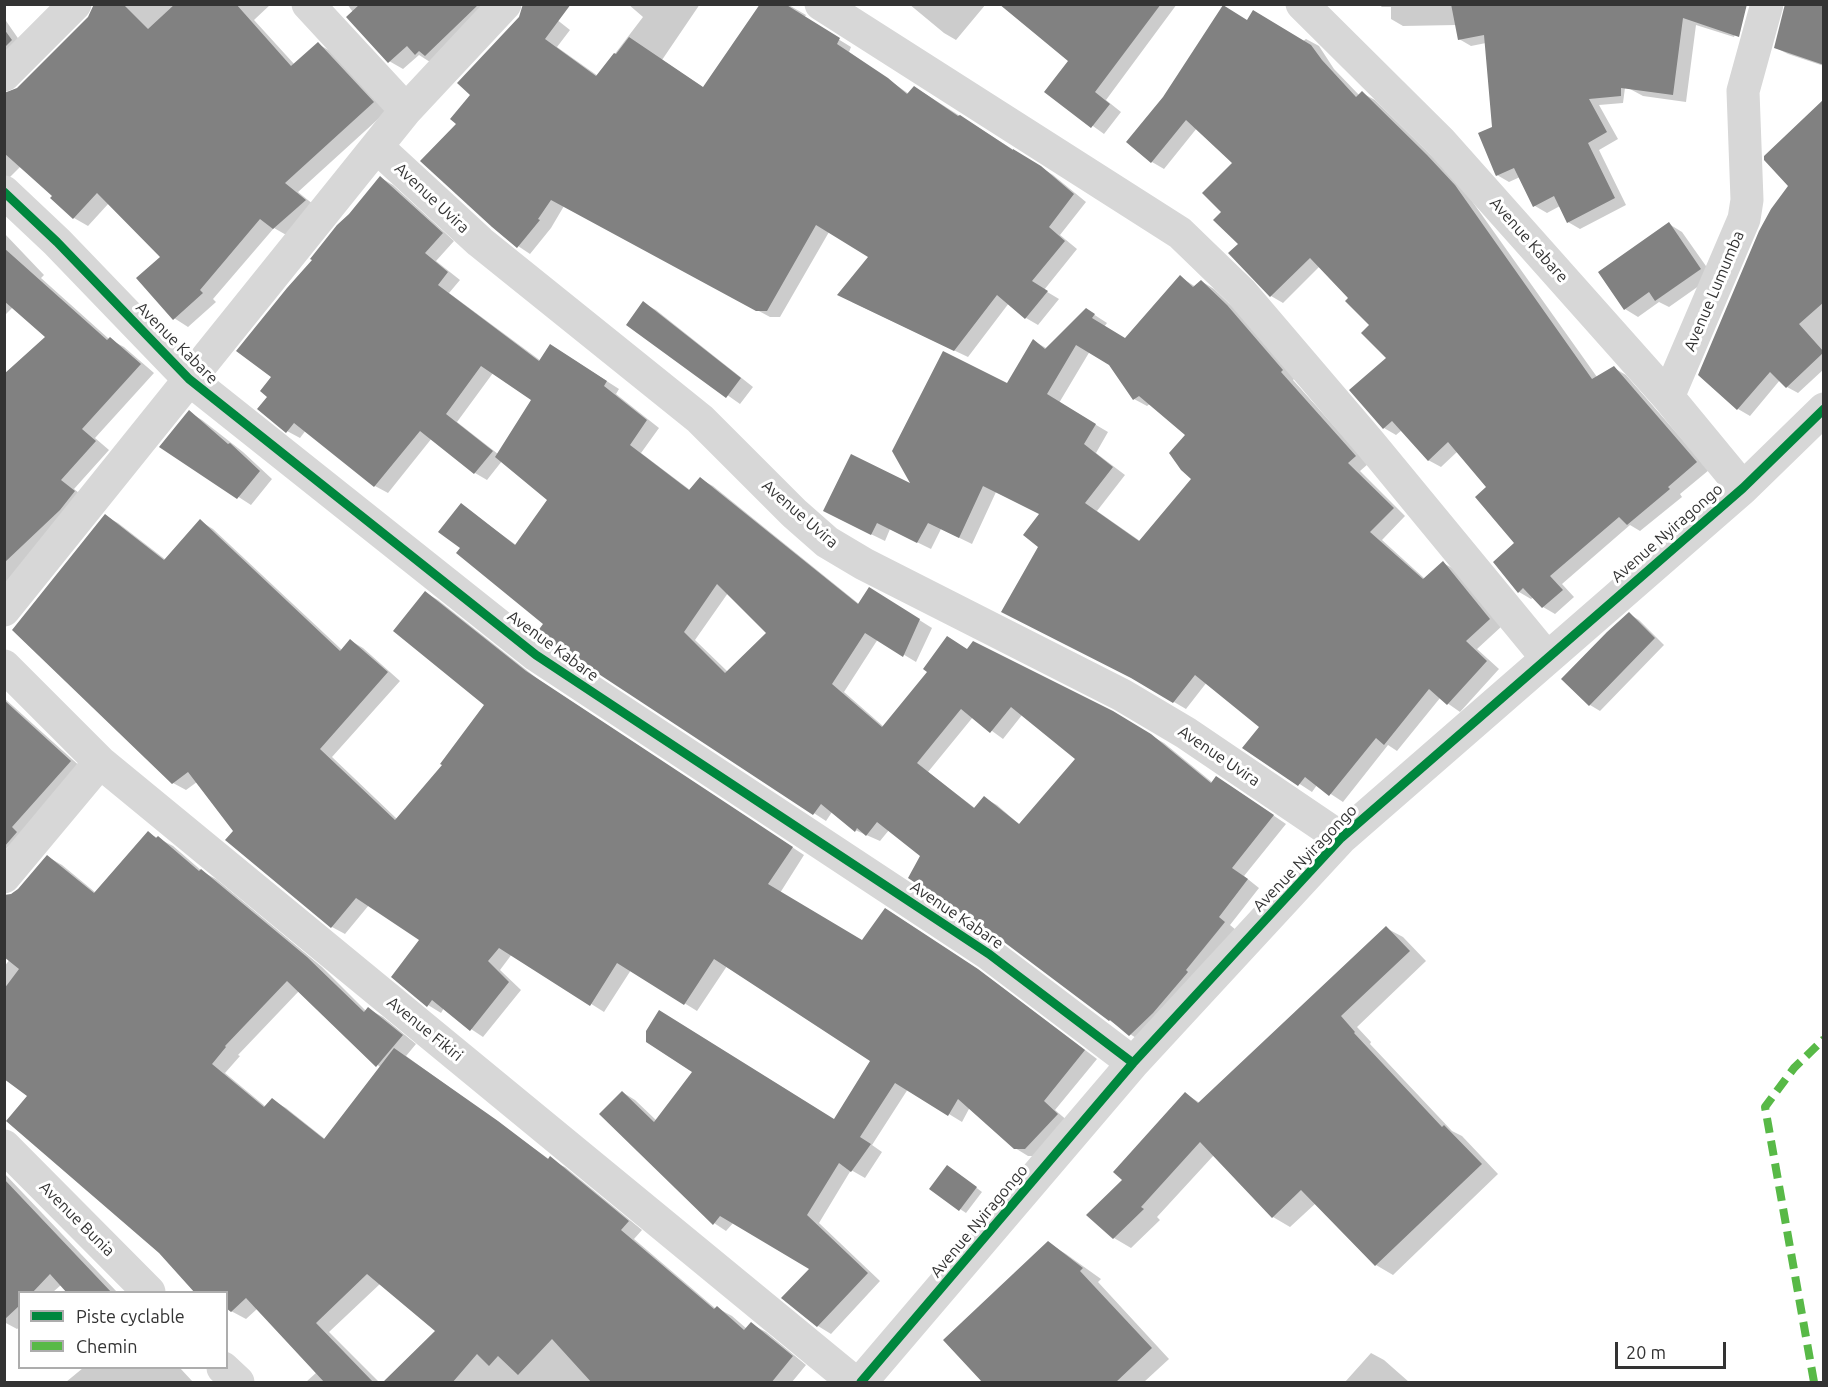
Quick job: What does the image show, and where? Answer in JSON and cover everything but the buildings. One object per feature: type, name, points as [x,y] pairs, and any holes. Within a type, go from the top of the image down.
[{"type":"street","points":[[4,75],[75,4]]},
{"type":"street","points":[[308,4],[406,110]]},
{"type":"street","points":[[4,610],[406,110],[506,4]]},
{"type":"street","points":[[821,4],[1180,234],[1256,308],[1547,658]]},
{"type":"street","name":"Avenue Kabare","points":[[1302,4],[1441,142],[1668,397],[1743,488]]},
{"type":"street","name":"Avenue Lumumba","points":[[1668,397],[1744,219],[1747,200],[1743,91],[1767,4]]},
{"type":"street","name":"Avenue Uvira","points":[[377,147],[480,242],[700,419],[794,513],[827,542],[864,564],[1142,707],[1186,733],[1341,838]]},
{"type":"street","name":"Avenue Kabare","points":[[4,192],[57,242],[189,379],[536,655],[989,954],[1133,1063]]},
{"type":"street","name":"Avenue Nyiragongo","points":[[861,1383],[1133,1063],[1341,838],[1743,488],[1824,409]]},
{"type":"street","name":"Avenue Fikiri","points":[[4,666],[100,762],[854,1383]]},
{"type":"street","points":[[4,877],[100,762]]},
{"type":"street","name":"Avenue Bunia","points":[[4,1146],[147,1291]]},
{"type":"street","points":[[224,1369],[238,1383]]},
{"type":"marked path","points":[[1814,1382],[1765,1107],[1794,1068],[1824,1039]]},
{"type":"cycle path","points":[[4,192],[57,242],[189,379],[536,655],[989,954],[1133,1063]]},
{"type":"cycle path","points":[[861,1382],[1133,1063],[1341,838],[1743,488],[1824,409]]}]
